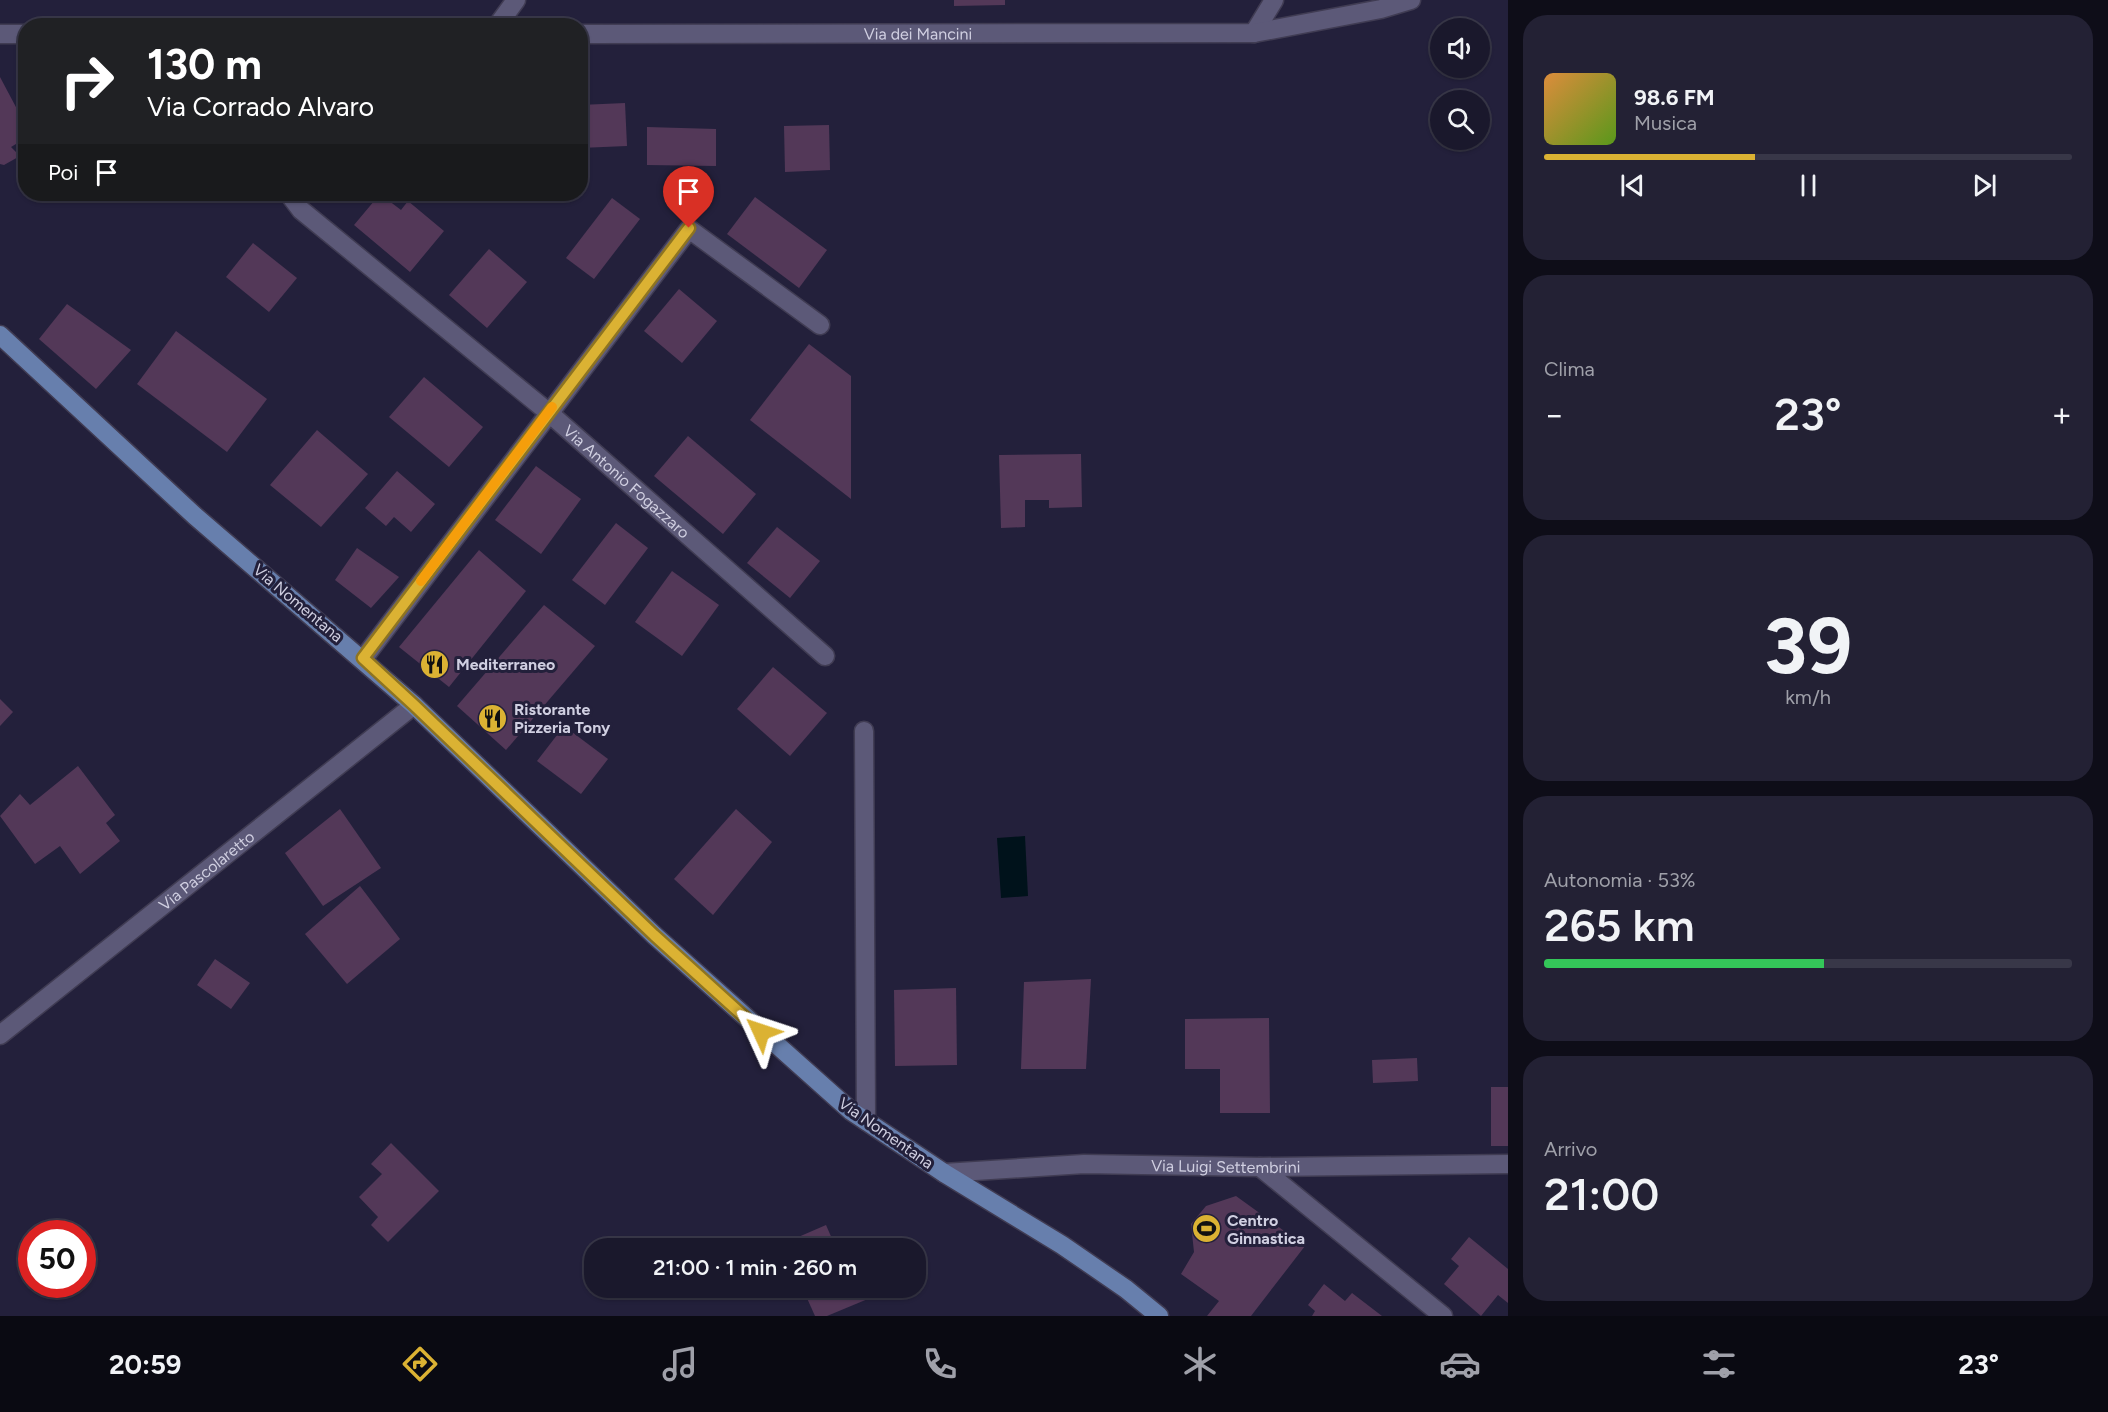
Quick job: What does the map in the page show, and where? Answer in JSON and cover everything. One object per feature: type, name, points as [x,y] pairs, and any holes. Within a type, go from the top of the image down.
[{"type":"main road","name":"Via Nomentana","points":[[0,335],[195,516],[363,658],[654,935],[850,1111],[944,1173],[1062,1245],[1126,1289],[1159,1316]]},
{"type":"street","points":[[503,18],[516,0]]},
{"type":"street","points":[[1254,33],[1274,0]]},
{"type":"street","name":"Via dei Mancini","points":[[588,34],[1254,33],[1381,9],[1411,0]]},
{"type":"street","points":[[0,34],[18,34]]},
{"type":"street","name":"Via Antonio Fogazzaro","points":[[294,201],[301,210],[548,412],[825,656]]},
{"type":"street","points":[[363,658],[689,228],[820,325]]},
{"type":"street","name":"Via Pascolaretto","points":[[0,1035],[414,705]]},
{"type":"street","points":[[864,731],[866,1120]]},
{"type":"street","name":"Via Luigi Settembrini","points":[[944,1173],[1084,1164],[1260,1167],[1508,1164]]},
{"type":"street","points":[[1260,1167],[1443,1316]]},
{"type":"water","points":[[1025,836],[1028,896],[1001,898],[997,838]]},
{"type":"building","points":[[954,0],[1005,0],[1005,5],[954,6]]},
{"type":"building","points":[[0,77],[18,111],[18,143],[11,147],[18,157],[4,165],[0,164]]},
{"type":"building","points":[[625,103],[627,146],[588,148],[588,105]]},
{"type":"building","points":[[829,125],[830,170],[785,172],[784,126]]},
{"type":"building","points":[[647,127],[716,129],[716,166],[647,165]]},
{"type":"building","points":[[755,197],[827,250],[799,288],[727,234]]},
{"type":"building","points":[[612,198],[640,219],[594,279],[566,258]]},
{"type":"building","points":[[374,201],[389,201],[401,210],[408,201],[444,231],[410,272],[354,225]]},
{"type":"building","points":[[253,243],[297,278],[269,312],[226,277]]},
{"type":"building","points":[[489,249],[527,282],[487,328],[449,295]]},
{"type":"building","points":[[679,289],[717,321],[682,363],[644,331]]},
{"type":"building","points":[[67,304],[131,350],[96,389],[39,339]]},
{"type":"building","points":[[176,331],[267,399],[227,452],[137,384]]},
{"type":"building","points":[[809,344],[851,376],[851,499],[750,420]]},
{"type":"building","points":[[424,377],[483,427],[449,467],[389,417]]},
{"type":"building","points":[[317,430],[368,474],[321,527],[270,485]]},
{"type":"building","points":[[688,436],[756,494],[723,534],[654,476]]},
{"type":"building","points":[[1081,454],[1082,507],[1049,508],[1049,500],[1025,500],[1025,527],[1001,528],[999,455]]},
{"type":"building","points":[[536,466],[581,499],[541,554],[495,520]]},
{"type":"building","points":[[397,471],[435,504],[411,532],[394,517],[386,526],[365,508]]},
{"type":"building","points":[[616,523],[648,548],[605,605],[572,580]]},
{"type":"building","points":[[777,527],[820,561],[790,598],[747,563]]},
{"type":"building","points":[[357,548],[399,577],[371,608],[335,580]]},
{"type":"building","points":[[479,550],[526,591],[449,687],[399,647]]},
{"type":"building","points":[[672,571],[719,605],[682,656],[635,622]]},
{"type":"building","points":[[544,605],[595,646],[506,750],[457,706]]},
{"type":"building","points":[[773,667],[827,713],[790,756],[737,709]]},
{"type":"building","points":[[0,699],[13,712],[0,726]]},
{"type":"building","points":[[564,726],[608,759],[581,794],[537,761]]},
{"type":"building","points":[[78,766],[115,815],[106,823],[120,841],[80,874],[60,846],[35,864],[0,816],[20,794],[30,805]]},
{"type":"building","points":[[340,809],[381,868],[323,906],[285,853]]},
{"type":"building","points":[[736,809],[772,842],[713,915],[674,879]]},
{"type":"building","points":[[360,886],[400,939],[347,984],[305,934]]},
{"type":"building","points":[[215,959],[250,983],[231,1009],[197,985]]},
{"type":"building","points":[[1091,979],[1086,1069],[1021,1069],[1024,982]]},
{"type":"building","points":[[956,988],[957,1065],[895,1066],[894,990]]},
{"type":"building","points":[[1269,1018],[1270,1113],[1220,1113],[1220,1069],[1185,1069],[1185,1019]]},
{"type":"building","points":[[1417,1058],[1418,1081],[1373,1083],[1372,1060]]},
{"type":"building","points":[[1491,1087],[1508,1087],[1508,1146],[1491,1146]]},
{"type":"building","points":[[391,1143],[439,1191],[388,1242],[371,1225],[378,1217],[359,1197],[382,1174],[371,1164]]},
{"type":"building","points":[[1236,1196],[1305,1246],[1251,1316],[1207,1316],[1219,1301],[1181,1274],[1194,1252],[1191,1224],[1206,1206]]},
{"type":"building","points":[[826,1225],[832,1238],[796,1238]]},
{"type":"building","points":[[1469,1237],[1508,1269],[1508,1303],[1498,1295],[1481,1316],[1444,1284],[1459,1266],[1451,1259]]},
{"type":"building","points":[[1324,1284],[1345,1301],[1352,1293],[1382,1316],[1312,1316],[1315,1311],[1308,1305]]},
{"type":"building","points":[[807,1298],[870,1298],[827,1316],[815,1316]]},
{"type":"slow traffic","points":[[421,581],[552,407]]},
{"type":"place","name":"Mediterraneo","points":[[435,664]]},
{"type":"place","name":"Ristorante Pizzeria Tony","points":[[493,718]]},
{"type":"place","name":"Centro Ginnastica","points":[[1206,1229]]},
{"type":"route","points":[[689,228],[363,658],[654,935],[761,1032]]}]
